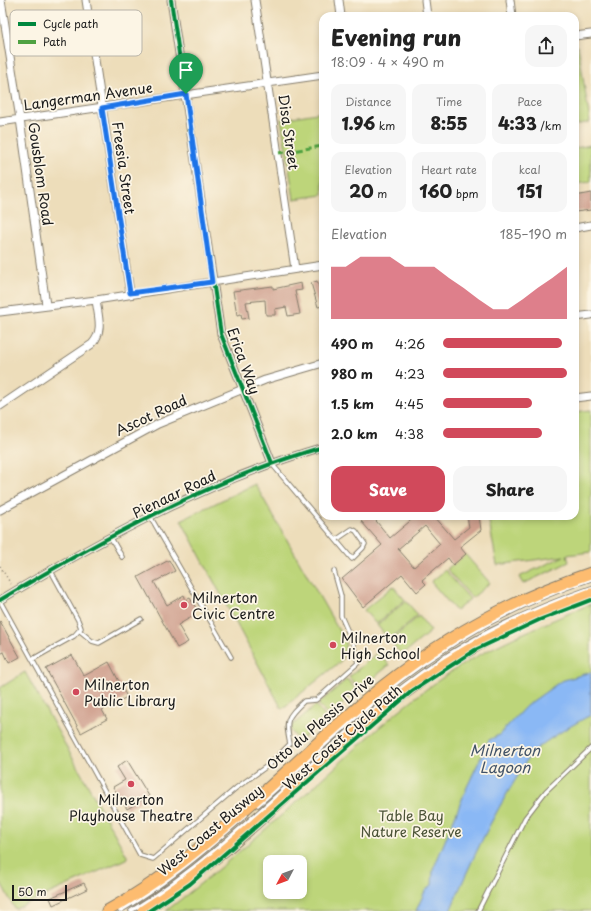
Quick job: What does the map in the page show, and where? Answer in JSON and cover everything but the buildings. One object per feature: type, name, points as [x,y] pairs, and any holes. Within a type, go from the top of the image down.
[{"type":"main road","name":"Otto du Plessis Drive","points":[[108,911],[147,887],[188,857],[363,703],[410,666],[460,633],[498,612],[535,594],[591,573]]},
{"type":"main road","points":[[143,911],[199,872],[378,714],[437,670],[506,629],[591,594]]},
{"type":"street","name":"Gousblom Road","points":[[1,0],[20,119],[46,305]]},
{"type":"street","name":"Freesia Street","points":[[86,0],[87,10]]},
{"type":"street","name":"Erica Way","points":[[171,0],[186,94],[212,282],[221,334],[272,463]]},
{"type":"street","name":"Disa Street","points":[[256,0],[295,269]]},
{"type":"street","points":[[339,0],[340,12]]},
{"type":"street","points":[[425,0],[426,12]]},
{"type":"street","points":[[510,0],[512,12]]},
{"type":"street","points":[[579,36],[591,34]]},
{"type":"street","name":"Freesia Street","points":[[94,56],[130,293]]},
{"type":"street","name":"Langerman Avenue","points":[[0,122],[319,76]]},
{"type":"street","points":[[579,227],[591,225]]},
{"type":"street","points":[[0,312],[46,305],[96,300],[130,293],[319,266]]},
{"type":"street","points":[[0,406],[92,344],[100,331],[96,300]]},
{"type":"street","points":[[579,316],[591,315]]},
{"type":"street","name":"Ascot Road","points":[[0,510],[152,427],[265,380],[319,364]]},
{"type":"street","points":[[579,398],[591,396]]},
{"type":"street","name":"Pienaar Road","points":[[0,600],[150,516],[223,482],[272,463],[319,447]]},
{"type":"lane","points":[[272,463],[319,520]]},
{"type":"lane","points":[[150,516],[231,657]]},
{"type":"lane","points":[[319,520],[336,540],[352,559],[365,544],[359,535],[352,529],[336,540]]},
{"type":"lane","points":[[111,538],[122,557]]},
{"type":"lane","points":[[0,600],[140,855],[153,859],[236,788],[270,764],[290,744],[286,726],[289,715],[304,701],[316,700],[358,663],[353,643],[341,616],[341,596],[334,570]]},
{"type":"lane","points":[[51,571],[78,620],[80,631],[92,641],[99,643],[141,619]]},
{"type":"lane","name":"West Coast Busway","points":[[255,808],[384,694],[432,658],[494,620],[531,603],[591,579]]},
{"type":"lane","name":"West Coast Busway","points":[[131,911],[162,891],[201,862],[385,700],[422,672],[473,640],[502,624],[542,606],[591,588]]},
{"type":"lane","points":[[32,659],[74,636],[80,631]]},
{"type":"lane","points":[[478,911],[502,865],[518,829],[546,791],[591,748]]},
{"type":"lane","name":"West Coast Busway","points":[[120,911],[163,884],[194,860],[249,813]]},
{"type":"path","points":[[0,566],[15,591]]},
{"type":"green space","points":[[579,52],[590,122],[579,124]]},
{"type":"green space","points":[[319,113],[319,196],[294,199],[281,119]]},
{"type":"green space","points":[[591,145],[591,182],[579,184],[579,147]]},
{"type":"green space","points":[[591,410],[591,552],[567,555],[569,562],[523,584],[519,577],[564,556],[497,565],[489,520],[579,520],[579,412]]},
{"type":"green space","points":[[255,484],[346,643],[342,660],[282,709],[181,520]]},
{"type":"green space","points":[[465,554],[490,583],[472,598],[447,569]]},
{"type":"green space","points":[[445,570],[470,599],[456,611],[431,582]]},
{"type":"green space","points":[[393,586],[405,600],[376,624],[364,610]]},
{"type":"green space","points":[[406,601],[418,615],[389,640],[377,625]]},
{"type":"green space","name":"Table Bay Nature Reserve","points":[[591,604],[591,911],[166,911],[244,848],[410,702],[442,678],[478,656],[515,637]]},
{"type":"green space","points":[[419,616],[431,631],[402,655],[390,641]]},
{"type":"green space","points":[[378,652],[389,665],[360,690],[349,677]]},
{"type":"green space","points":[[25,672],[128,858],[15,909],[0,881],[0,688]]},
{"type":"green space","points":[[347,679],[357,691],[329,716],[318,704]]},
{"type":"green space","points":[[316,705],[326,718],[299,741],[289,728]]},
{"type":"water","name":"Milnerton Lagoon","points":[[591,672],[591,715],[550,739],[528,757],[490,824],[450,911],[416,911],[425,891],[432,885],[433,870],[467,787],[489,740],[499,735],[526,706],[561,681]]},
{"type":"marked path","points":[[279,153],[319,147]]},
{"type":"cycle path","points":[[171,0],[221,334],[272,463]]},
{"type":"cycle path","points":[[0,600],[77,555],[157,513],[239,476],[319,448]]},
{"type":"cycle path","name":"West Coast Cycle Path","points":[[149,911],[190,884],[412,691],[475,650],[539,620],[591,600]]},
{"type":"place","name":"Milnerton Civic Centre","points":[[184,605]]},
{"type":"place","name":"Milnerton High School","points":[[333,645]]},
{"type":"place","name":"Milnerton Public Library","points":[[76,692]]},
{"type":"place","name":"Milnerton Playhouse Theatre","points":[[131,784]]},
{"type":"route","points":[[186,94],[212,282],[130,293],[102,108],[186,94]]}]
